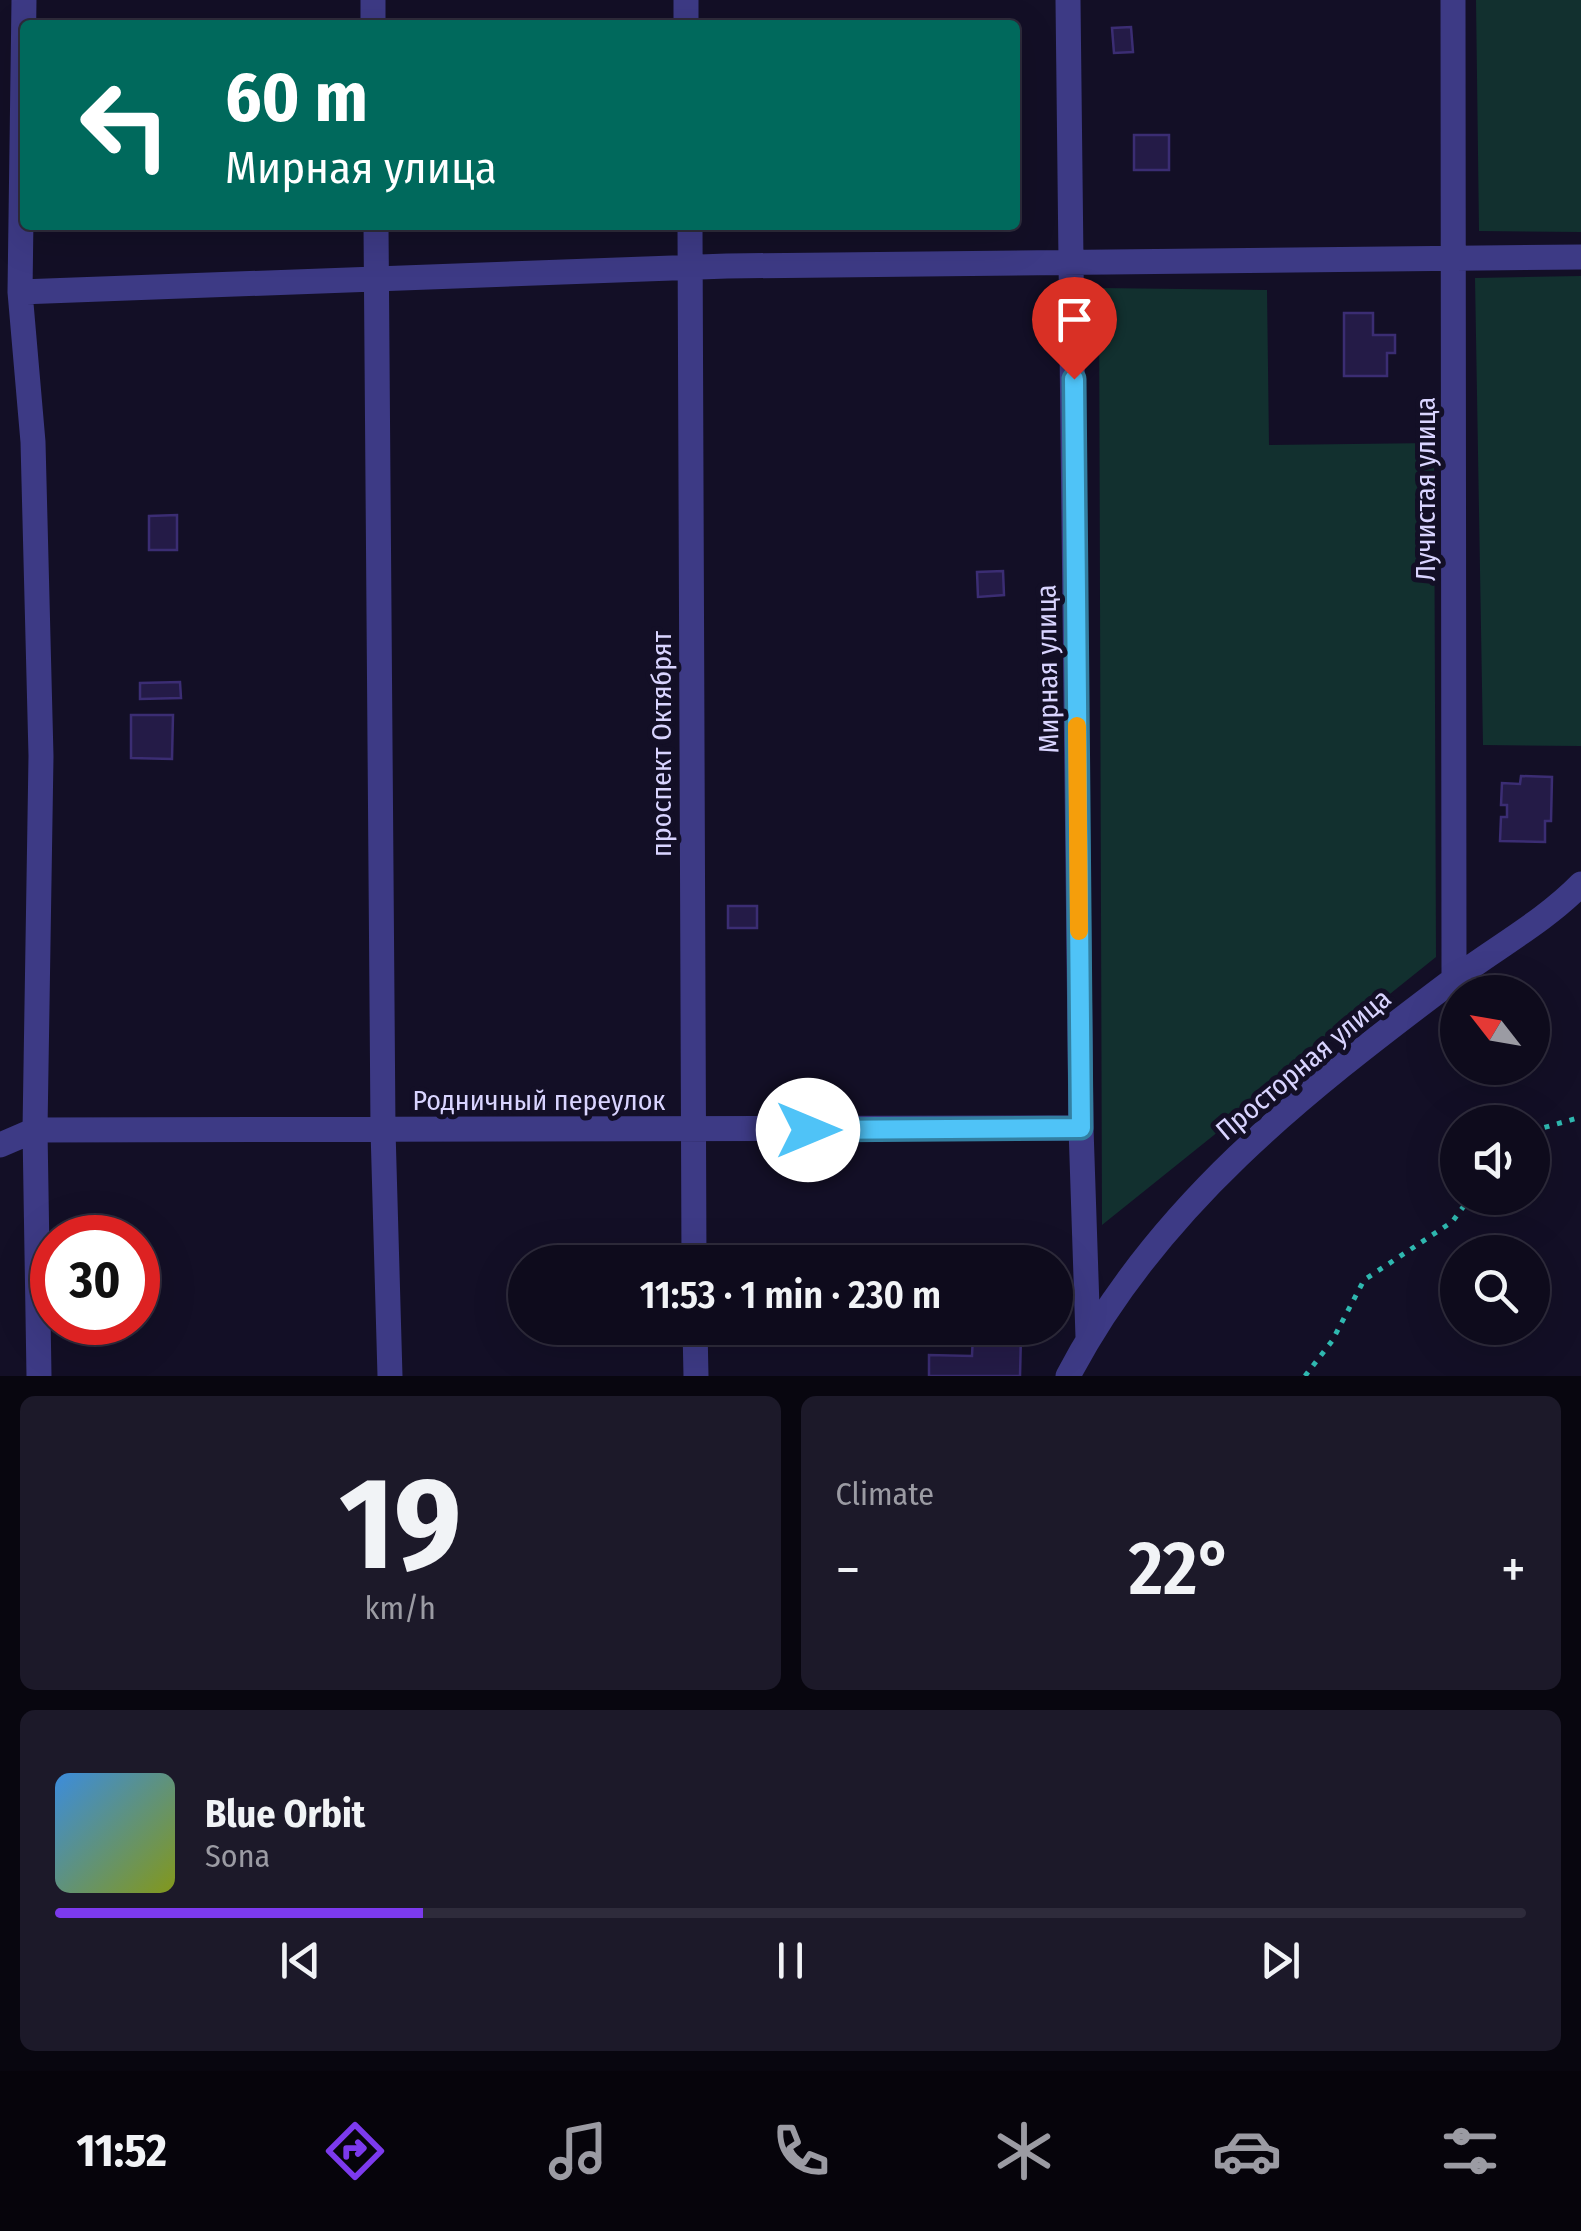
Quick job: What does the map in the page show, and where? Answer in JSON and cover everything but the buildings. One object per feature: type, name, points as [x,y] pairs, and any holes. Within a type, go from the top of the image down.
[{"type":"street","name":"Мирная улица","points":[[1068,0],[1081,1128],[1088,1337]]},
{"type":"street","name":"Лучистая улица","points":[[1453,0],[1454,975]]},
{"type":"street","points":[[21,230],[20,292],[33,442],[41,756],[35,1130],[39,1376]]},
{"type":"street","points":[[376,230],[383,1130],[390,1376]]},
{"type":"street","name":"проспект Октябрят","points":[[690,230],[694,1245]]},
{"type":"street","points":[[20,292],[691,267],[1581,257]]},
{"type":"street","name":"Просторная улица","points":[[1460,975],[1562,903],[1581,884]]},
{"type":"street","name":"Просторная улица","points":[[1068,1376],[1088,1337],[1162,1234],[1260,1133],[1440,990]]},
{"type":"street","name":"Родничный переулок","points":[[0,1146],[35,1130],[1081,1128]]},
{"type":"street","points":[[695,1345],[696,1376]]},
{"type":"path","points":[[1550,1126],[1581,1117]]},
{"type":"path","points":[[1305,1376],[1332,1342],[1364,1280],[1457,1215]]},
{"type":"green space","points":[[1476,0],[1581,0],[1581,232],[1479,231]]},
{"type":"green space","points":[[1581,276],[1581,746],[1483,745],[1475,278]]},
{"type":"green space","points":[[1099,288],[1267,290],[1269,445],[1434,443],[1436,957],[1102,1225]]},
{"type":"slow traffic","points":[[1077,726],[1079,931]]},
{"type":"route","points":[[808,1130],[1081,1128],[1074,379]]}]
